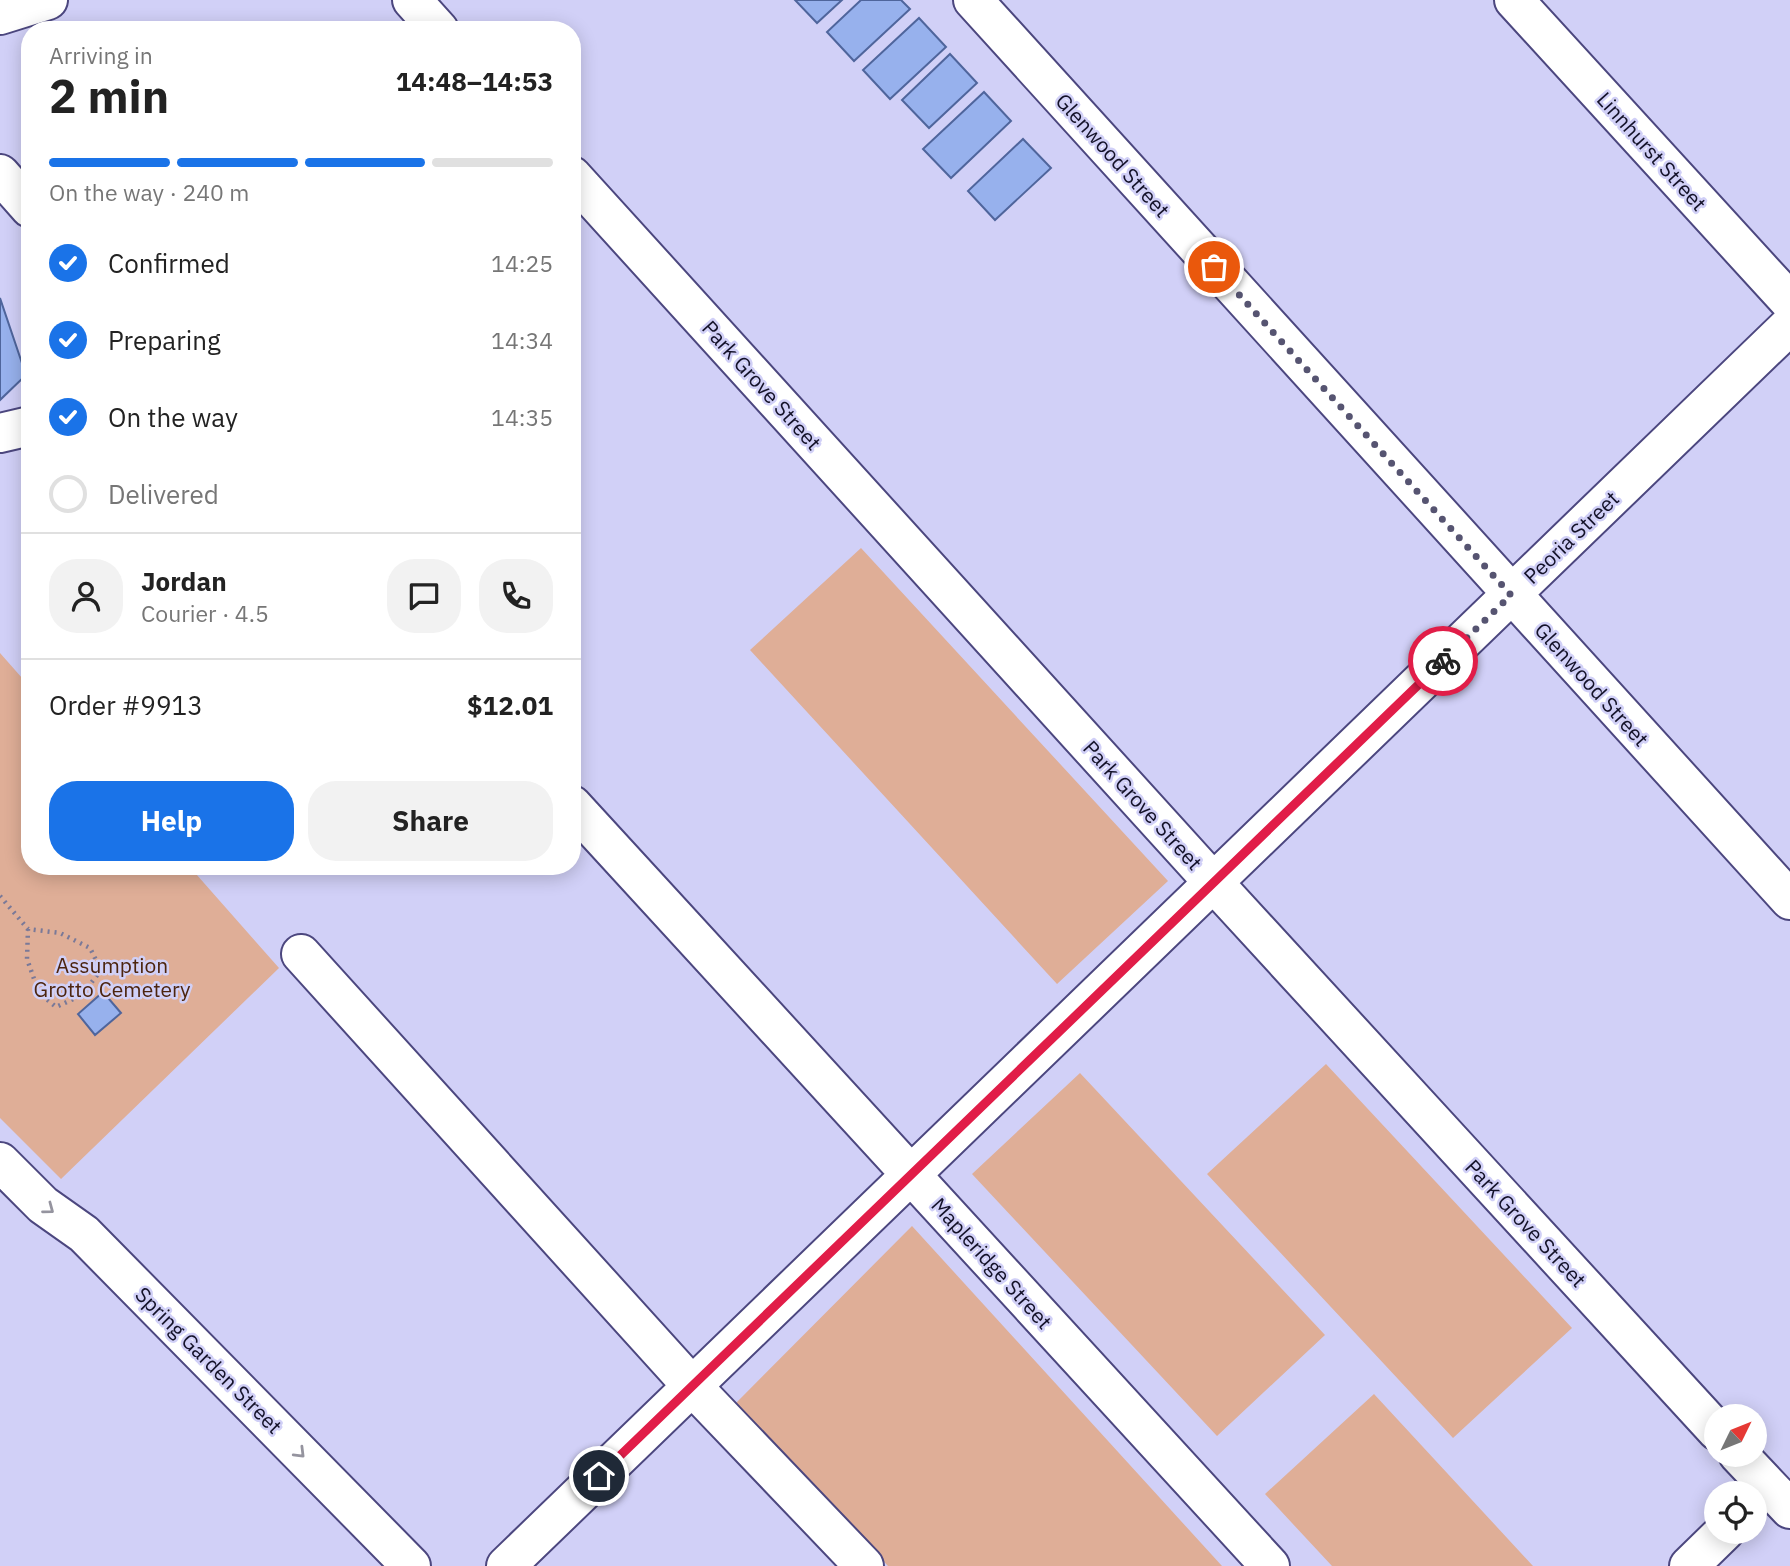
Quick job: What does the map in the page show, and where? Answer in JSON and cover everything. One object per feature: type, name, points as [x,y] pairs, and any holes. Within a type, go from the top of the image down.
[{"type":"street","points":[[0,15],[48,0]]},
{"type":"street","points":[[412,0],[431,21]]},
{"type":"street","name":"Glenwood Street","points":[[973,0],[1790,900]]},
{"type":"street","name":"Linnhurst Street","points":[[1514,0],[1790,302]]},
{"type":"street","points":[[0,174],[21,198]]},
{"type":"street","name":"Park Grove Street","points":[[581,186],[1213,883],[1704,1417]]},
{"type":"street","name":"Peoria Street","points":[[506,1566],[1790,325]]},
{"type":"street","points":[[0,433],[21,428]]},
{"type":"street","name":"Mapleridge Street","points":[[581,815],[1270,1566]]},
{"type":"street","points":[[301,954],[692,1386],[864,1566]]},
{"type":"street","name":"Spring Garden Street","points":[[0,1162],[43,1205],[84,1234],[411,1566]]},
{"type":"street","points":[[1751,1467],[1776,1492]]},
{"type":"street","points":[[1689,1566],[1712,1544]]},
{"type":"path","points":[[0,896],[28,929],[27,959],[39,993],[56,1007],[82,995],[101,970],[90,948],[60,933],[28,929]]},
{"type":"green space","points":[[861,548],[1168,881],[1057,984],[750,650]]},
{"type":"green space","name":"Assumption Grotto Cemetery","points":[[0,653],[21,677],[21,875],[197,875],[279,968],[61,1179],[0,1118]]},
{"type":"green space","points":[[1326,1064],[1572,1328],[1453,1438],[1207,1174]]},
{"type":"green space","points":[[1080,1073],[1325,1335],[1217,1436],[972,1174]]},
{"type":"green space","points":[[912,1226],[1222,1566],[888,1566],[736,1403]]},
{"type":"green space","points":[[1374,1394],[1533,1566],[1332,1566],[1265,1494]]},
{"type":"building","points":[[795,0],[842,0],[817,23]]},
{"type":"building","points":[[861,0],[901,0],[910,9],[854,61],[827,32]]},
{"type":"building","points":[[919,18],[946,47],[890,99],[863,70]]},
{"type":"building","points":[[950,54],[977,83],[929,128],[902,100]]},
{"type":"building","points":[[984,92],[1011,121],[951,178],[923,149]]},
{"type":"building","points":[[1023,139],[1051,168],[995,220],[968,191]]},
{"type":"building","points":[[0,298],[21,360],[21,380],[0,400]]},
{"type":"building","points":[[103,992],[121,1013],[95,1035],[78,1014]]},
{"type":"way so far","points":[[1214,267],[1511,595],[1443,661]]},
{"type":"route","points":[[599,1476],[1443,661]]}]
